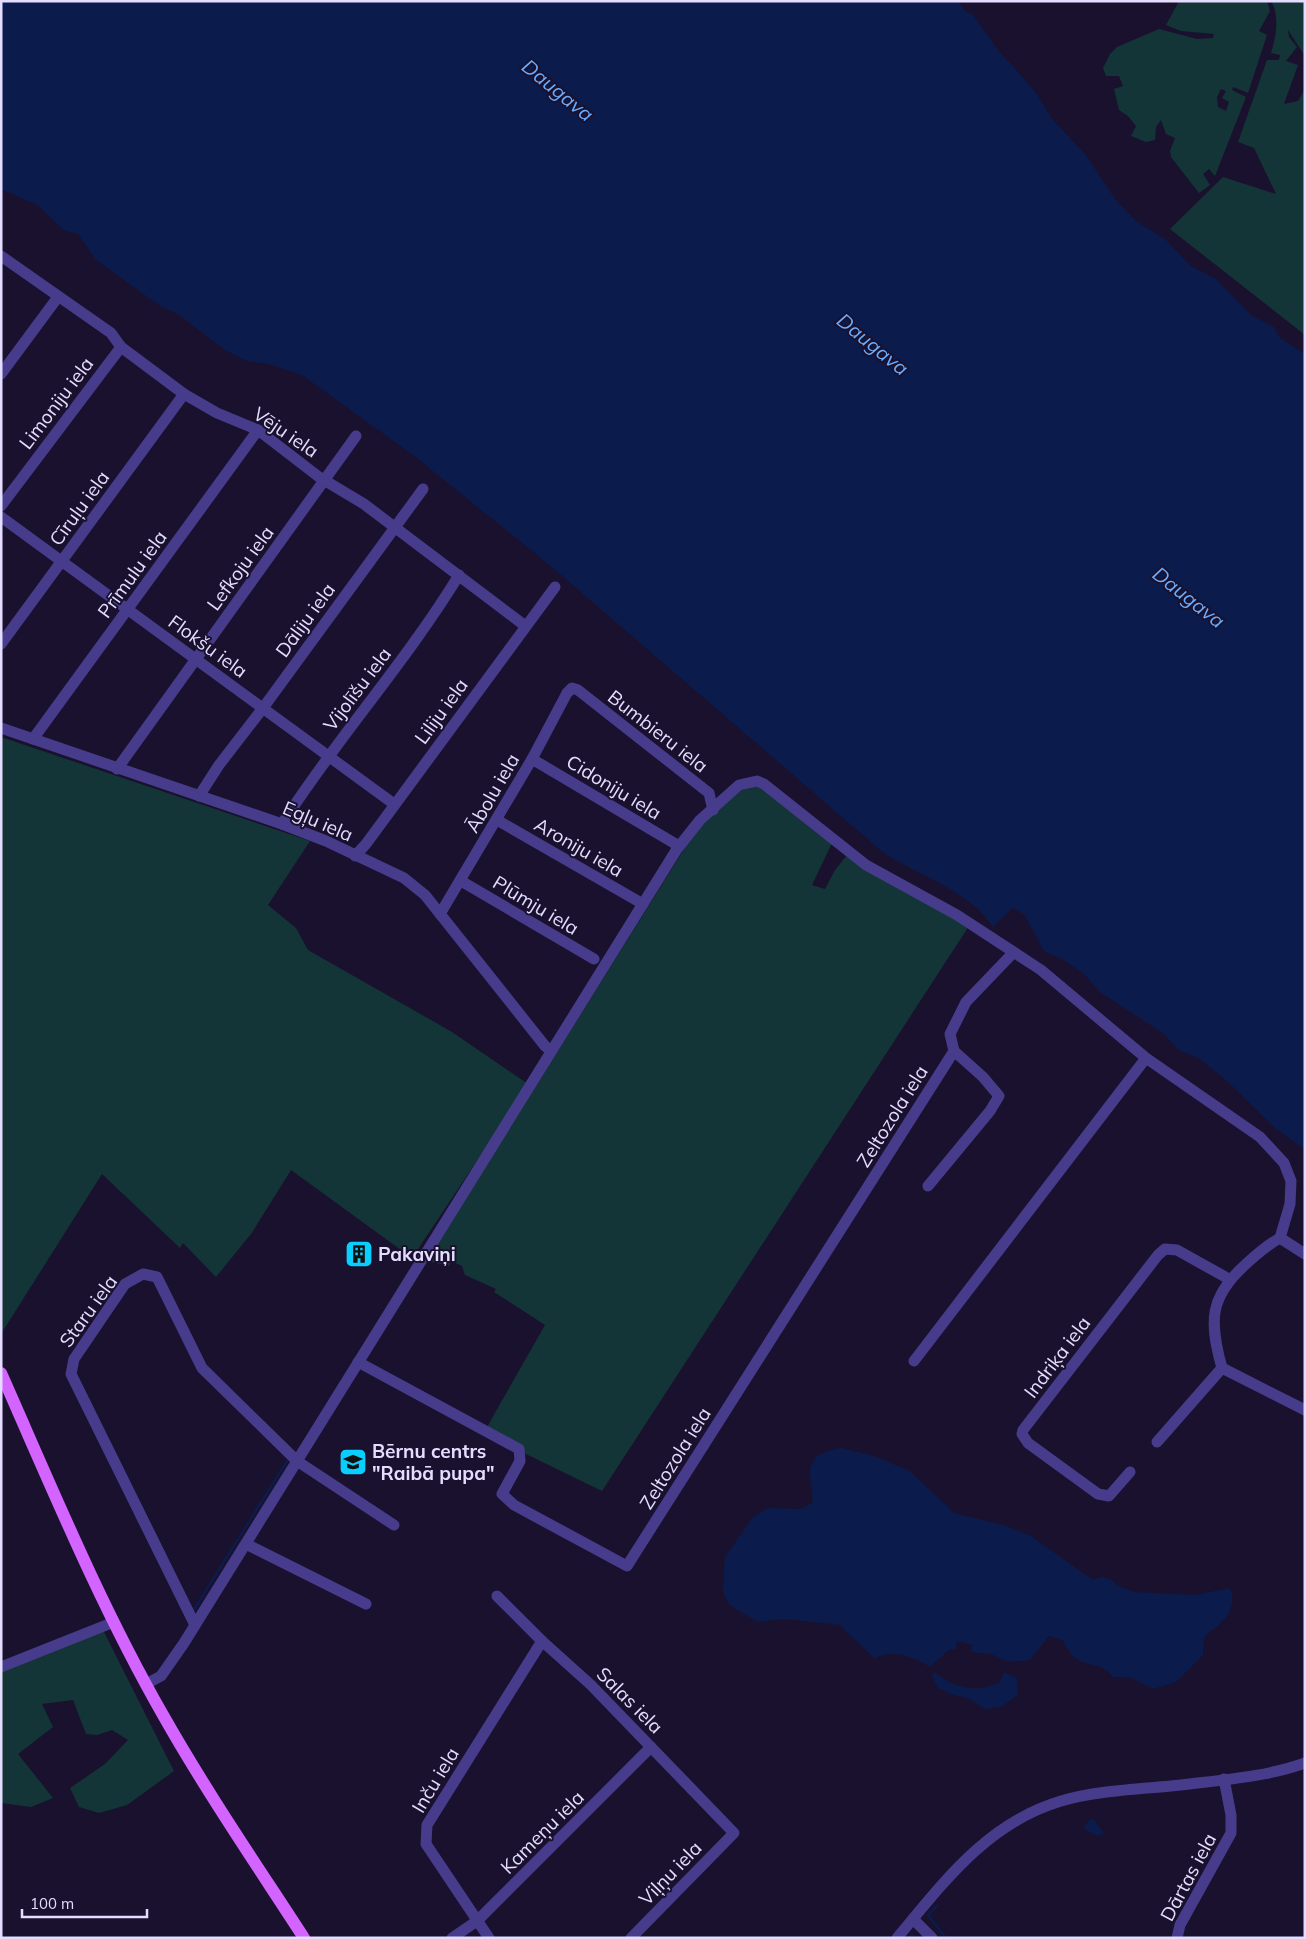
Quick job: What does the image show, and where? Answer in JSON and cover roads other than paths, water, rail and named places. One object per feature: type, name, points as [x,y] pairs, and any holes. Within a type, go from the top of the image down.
[{"type":"main road","points":[[3,1382],[114,1622],[146,1684],[187,1754],[304,1938]]},
{"type":"street","name":"Vēju iela","points":[[1,256],[112,333],[120,347],[184,394],[217,413],[258,430],[324,480],[395,527],[524,625]]},
{"type":"street","points":[[1,374],[58,297]]},
{"type":"street","name":"Limoniju iela","points":[[1,506],[120,347]]},
{"type":"street","name":"Cīruļu iela","points":[[1,644],[184,394]]},
{"type":"street","name":"Prīmulu iela","points":[[33,739],[258,430]]},
{"type":"street","name":"Lefkoju iela","points":[[117,769],[356,436]]},
{"type":"street","name":"Dāliju iela","points":[[199,796],[219,765],[263,708],[423,489]]},
{"type":"street","name":"Flokšu iela","points":[[1,517],[394,804]]},
{"type":"street","name":"Vijolīšu iela","points":[[282,824],[328,756],[439,607],[459,575]]},
{"type":"street","name":"Liliju iela","points":[[355,856],[524,625],[555,587]]},
{"type":"street","name":"Ābolu iela","points":[[440,914],[497,820],[567,693],[572,688]]},
{"type":"street","name":"Bumbieru iela","points":[[572,688],[578,690],[709,793],[713,810]]},
{"type":"street","name":"Egļu iela","points":[[1,728],[282,824],[413,884],[440,914],[545,1046],[551,1051]]},
{"type":"street","name":"Cidoniju iela","points":[[532,759],[679,846]]},
{"type":"street","points":[[146,1684],[161,1676],[195,1625],[679,846],[691,830],[740,785],[757,781],[774,791],[866,865],[957,915],[1041,970],[1146,1058],[1235,1118],[1275,1152],[1288,1172],[1292,1191],[1280,1238],[1269,1244],[1229,1279],[1213,1316],[1215,1342],[1222,1368],[1305,1410]]},
{"type":"street","name":"Aroniju iela","points":[[497,820],[643,904]]},
{"type":"street","name":"Plūmju iela","points":[[461,881],[594,959]]},
{"type":"street","points":[[928,1186],[990,1111],[999,1096],[983,1077],[954,1051],[950,1034],[966,1002],[1014,953]]},
{"type":"street","name":"Zeltozola iela","points":[[358,1362],[519,1450],[520,1461],[502,1494],[514,1505],[627,1566],[954,1051]]},
{"type":"street","points":[[914,1361],[1146,1058]]},
{"type":"street","points":[[1280,1238],[1305,1254]]},
{"type":"street","name":"Indriķa iela","points":[[1130,1472],[1109,1496],[1098,1494],[1028,1443],[1022,1434],[1023,1430],[1158,1254],[1165,1249],[1176,1250],[1229,1279]]},
{"type":"street","name":"Staru iela","points":[[195,1625],[71,1374],[74,1359],[125,1284],[143,1274],[158,1277],[202,1368],[297,1461]]},
{"type":"street","points":[[1158,1442],[1222,1368]]},
{"type":"street","points":[[297,1461],[394,1525]]},
{"type":"street","points":[[246,1544],[366,1604]]},
{"type":"street","name":"Salas iela","points":[[497,1596],[542,1641],[591,1685],[734,1833]]},
{"type":"street","points":[[1,1667],[114,1622]]},
{"type":"street","name":"Inču iela","points":[[489,1938],[426,1844],[427,1825],[542,1641]]},
{"type":"street","name":"Kameņu iela","points":[[452,1938],[477,1921],[651,1746]]},
{"type":"street","points":[[897,1938],[962,1861],[991,1836],[1026,1815],[1061,1801],[1079,1797],[1268,1773],[1305,1763]]},
{"type":"street","name":"Dārtas iela","points":[[1177,1938],[1180,1925],[1232,1833],[1231,1815],[1224,1779]]},
{"type":"street","name":"Viļņu iela","points":[[630,1938],[734,1833]]},
{"type":"street","points":[[913,1918],[932,1938]]},
{"type":"water","name":"Daugava","points":[[1,1],[958,1],[966,12],[972,14],[1001,54],[1036,93],[1052,119],[1085,154],[1115,199],[1136,221],[1165,239],[1191,266],[1216,279],[1251,315],[1274,327],[1280,338],[1305,354],[1305,1149],[1276,1129],[1226,1080],[1197,1057],[1180,1051],[1164,1034],[1100,992],[1083,973],[1044,951],[1024,914],[1012,908],[993,927],[983,914],[958,894],[885,854],[553,568],[417,458],[302,375],[269,364],[247,361],[225,350],[178,314],[160,306],[95,259],[78,234],[64,230],[37,205],[1,189]]},
{"type":"water","points":[[841,1448],[874,1456],[910,1471],[954,1513],[1007,1526],[1031,1536],[1093,1580],[1101,1577],[1111,1579],[1118,1586],[1134,1592],[1194,1595],[1230,1588],[1232,1604],[1230,1610],[1222,1622],[1204,1637],[1203,1655],[1176,1682],[1153,1689],[1130,1677],[1113,1677],[1102,1667],[1080,1661],[1072,1655],[1062,1640],[1049,1636],[1030,1660],[1008,1662],[991,1654],[971,1652],[972,1645],[957,1641],[956,1649],[950,1649],[930,1667],[903,1655],[889,1654],[874,1658],[840,1625],[784,1619],[758,1622],[729,1605],[723,1591],[725,1557],[752,1518],[768,1508],[801,1509],[813,1502],[810,1473],[814,1460],[828,1451]]},
{"type":"water","points":[[934,1672],[957,1685],[981,1688],[999,1683],[1004,1672],[1017,1678],[1018,1695],[1001,1707],[985,1709],[968,1698],[953,1695],[938,1688],[932,1676]]},
{"type":"water","points":[[1091,1819],[1095,1820],[1104,1834],[1097,1836],[1085,1829],[1084,1826]]},
{"type":"waterway","points":[[193,1611],[287,1461]]},
{"type":"waterway","points":[[937,1906],[928,1915],[946,1938]]},
{"type":"waterway","points":[[909,1938],[912,1935]]},
{"type":"place","name":"Pakaviņi","points":[[359,1254]]},
{"type":"place","name":"Bērnu centrs \"Raibā pupa\"","points":[[353,1462]]}]
